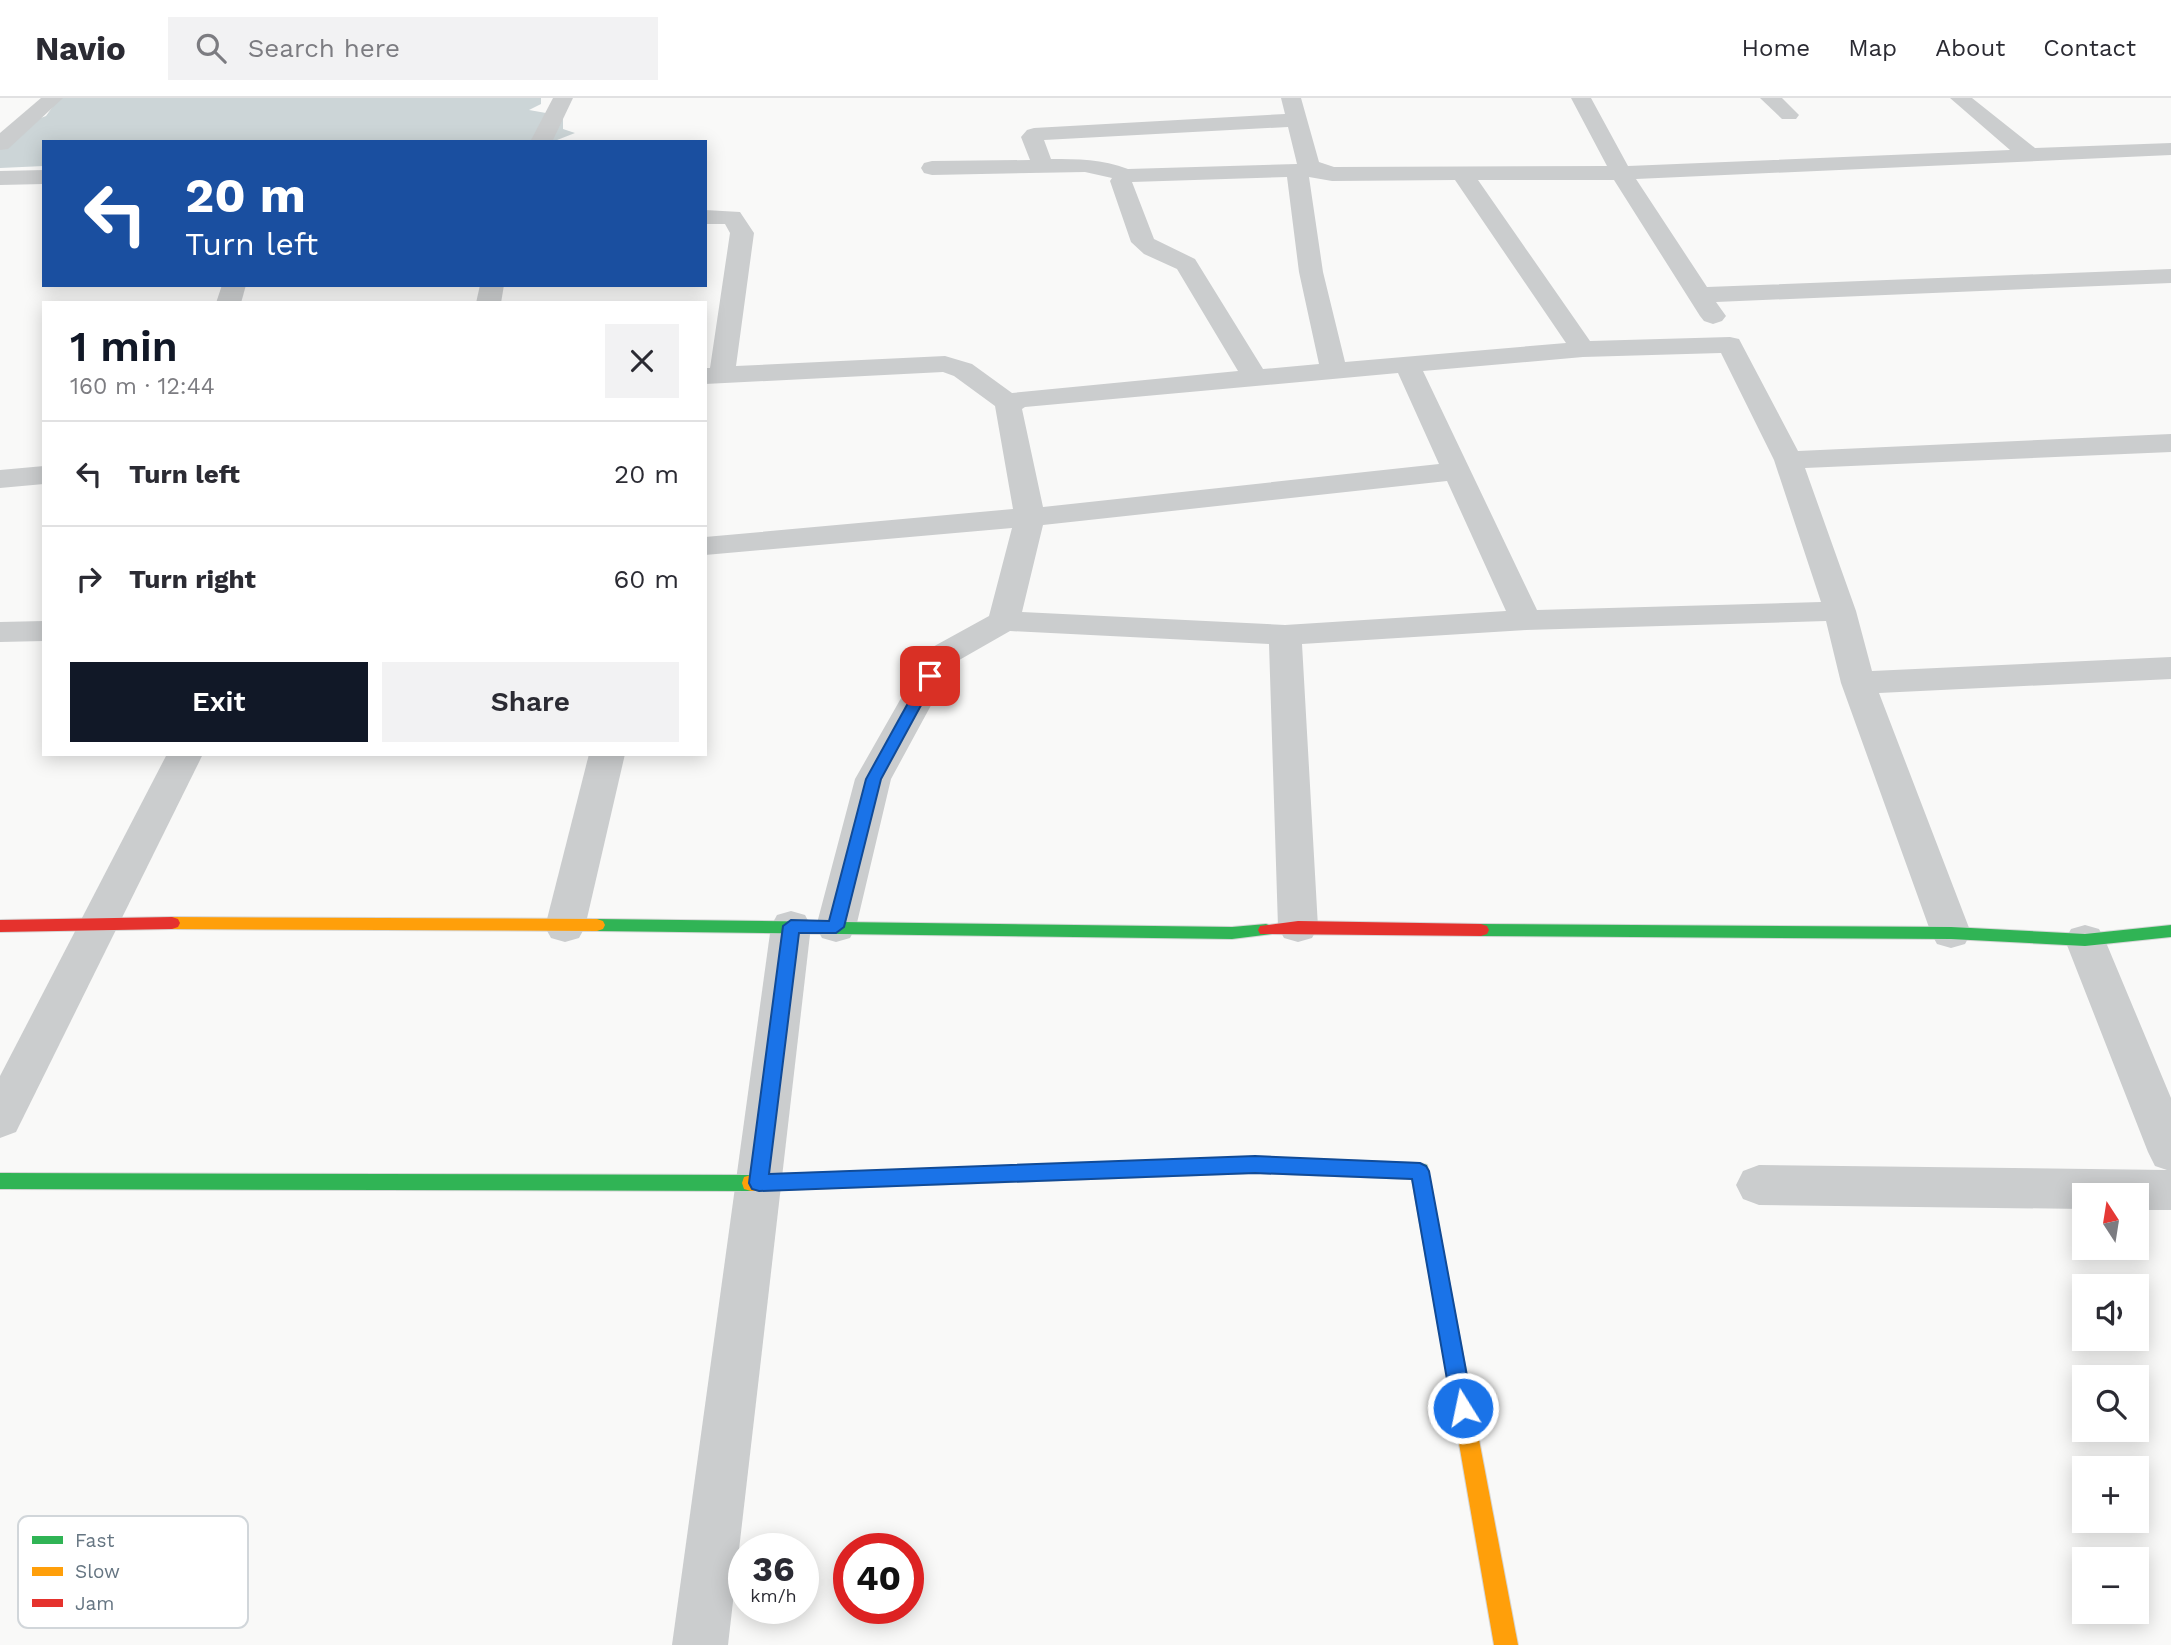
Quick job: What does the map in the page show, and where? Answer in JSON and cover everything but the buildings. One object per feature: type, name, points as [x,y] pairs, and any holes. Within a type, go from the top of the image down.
[{"type":"street","points":[[0,144],[53,98]]},
{"type":"street","points":[[542,140],[563,98]]},
{"type":"street","points":[[1291,98],[1309,166],[1306,170],[1311,272],[1334,371]]},
{"type":"street","points":[[1581,98],[1621,173],[1701,295],[1730,345],[1788,460],[1840,611],[1858,683],[1951,933]]},
{"type":"street","points":[[1770,98],[1789,115]]},
{"type":"street","points":[[1960,98],[2030,155]]},
{"type":"street","points":[[1043,166],[1032,137],[1034,134],[1297,120]]},
{"type":"street","points":[[932,168],[1098,166],[1126,176],[1306,170],[1332,174],[1621,173],[2171,149]]},
{"type":"street","points":[[1463,175],[1583,349]]},
{"type":"street","points":[[1126,176],[1121,181],[1143,242],[1152,249],[1186,264],[1255,377]]},
{"type":"street","points":[[0,178],[42,177]]},
{"type":"street","points":[[707,217],[732,218],[742,233],[713,376],[945,364],[963,370],[1010,404]]},
{"type":"street","points":[[1701,295],[2171,276]]},
{"type":"street","points":[[1004,621],[1030,517],[1008,408],[1020,399],[1583,349],[1730,345]]},
{"type":"street","points":[[1408,364],[1460,471],[1526,620]]},
{"type":"street","points":[[1788,460],[2171,443]]},
{"type":"street","points":[[707,546],[1030,517],[1460,471]]},
{"type":"street","points":[[0,479],[42,475]]},
{"type":"street","points":[[700,1645],[759,1183],[813,927],[873,779],[941,656],[1004,621],[1285,635],[1526,620],[1840,611]]},
{"type":"street","points":[[0,632],[42,631]]},
{"type":"street","points":[[1285,635],[1298,927]]},
{"type":"street","points":[[1858,683],[2171,668]]},
{"type":"street","points":[[2,1112],[101,923],[184,756]]},
{"type":"street","points":[[565,927],[607,756]]},
{"type":"street","points":[[0,926],[101,923],[813,927],[1232,933],[1298,927],[1693,933],[1951,933],[2085,940],[2171,931]]},
{"type":"street","points":[[2085,940],[2171,1152]]},
{"type":"street","points":[[0,1181],[759,1183],[1255,1164],[1420,1171],[1506,1645]]},
{"type":"street","points":[[1759,1185],[2171,1190]]},
{"type":"shaded area","points":[[59,98],[541,98],[541,104],[529,110],[563,116],[563,129],[575,133],[557,140],[42,140],[42,166],[0,168],[0,149],[30,122],[46,116]]},
{"type":"traffic: fast","points":[[597,925],[1232,933],[1266,930]]},
{"type":"traffic: fast","points":[[1481,930],[1951,933],[2085,940],[2171,931]]},
{"type":"traffic: fast","points":[[982,1175],[1255,1165],[1420,1171],[1462,1403]]},
{"type":"traffic: fast","points":[[0,1181],[751,1183]]},
{"type":"traffic: slow","points":[[172,923],[597,925]]},
{"type":"traffic: slow","points":[[751,1183],[982,1175]]},
{"type":"traffic: slow","points":[[1462,1403],[1506,1645]]},
{"type":"traffic: jam","points":[[0,926],[172,923]]},
{"type":"traffic: jam","points":[[1266,930],[1298,927],[1481,930]]},
{"type":"route","points":[[930,676],[873,779],[836,927],[791,926],[759,1183],[1255,1164],[1420,1171],[1463,1408]]}]
